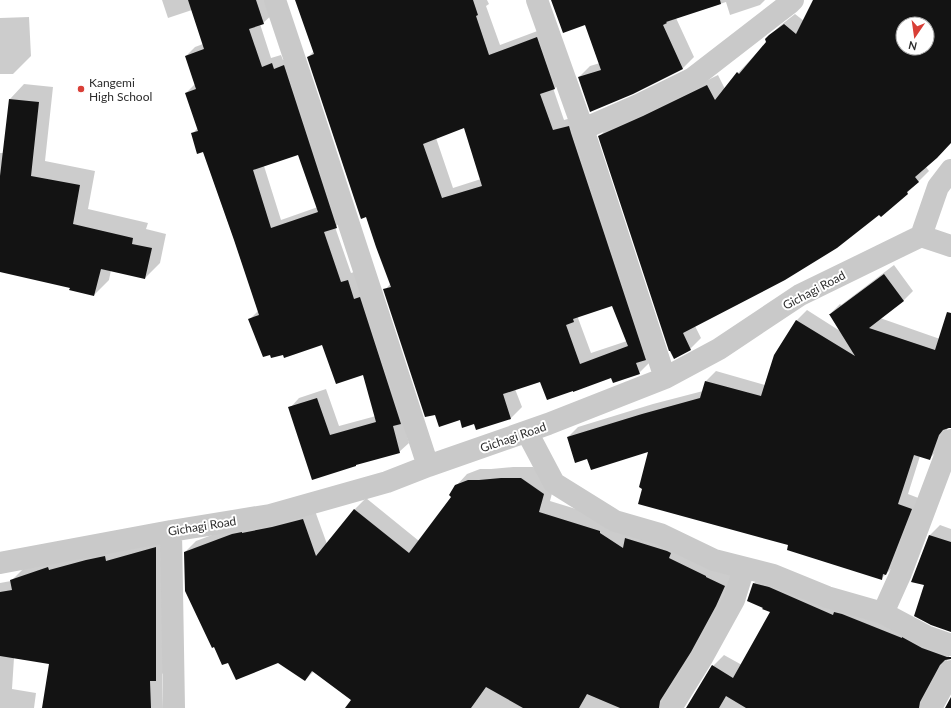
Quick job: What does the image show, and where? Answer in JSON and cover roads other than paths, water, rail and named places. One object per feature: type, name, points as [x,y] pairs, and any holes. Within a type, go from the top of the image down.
[{"type":"street","points":[[275,0],[428,466]]},
{"type":"street","points":[[537,0],[583,129],[665,378]]},
{"type":"street","points":[[583,129],[638,106],[693,78],[793,0]]},
{"type":"street","points":[[951,170],[938,187],[921,236],[951,246]]},
{"type":"street","name":"Gichagi Road","points":[[0,563],[171,531],[270,515],[387,482],[428,466],[527,432],[665,378],[718,349],[800,295],[921,236]]},
{"type":"street","points":[[527,432],[554,482],[615,522],[660,534],[714,560],[773,575],[827,597],[882,613],[926,636],[951,646]]},
{"type":"street","points":[[882,613],[901,573],[951,440]]},
{"type":"street","points":[[171,531],[174,708]]},
{"type":"street","points":[[671,708],[702,658],[734,600],[744,568]]},
{"type":"street","points":[[931,708],[951,671]]},
{"type":"place","name":"Kangemi High School","points":[[81,89]]}]
